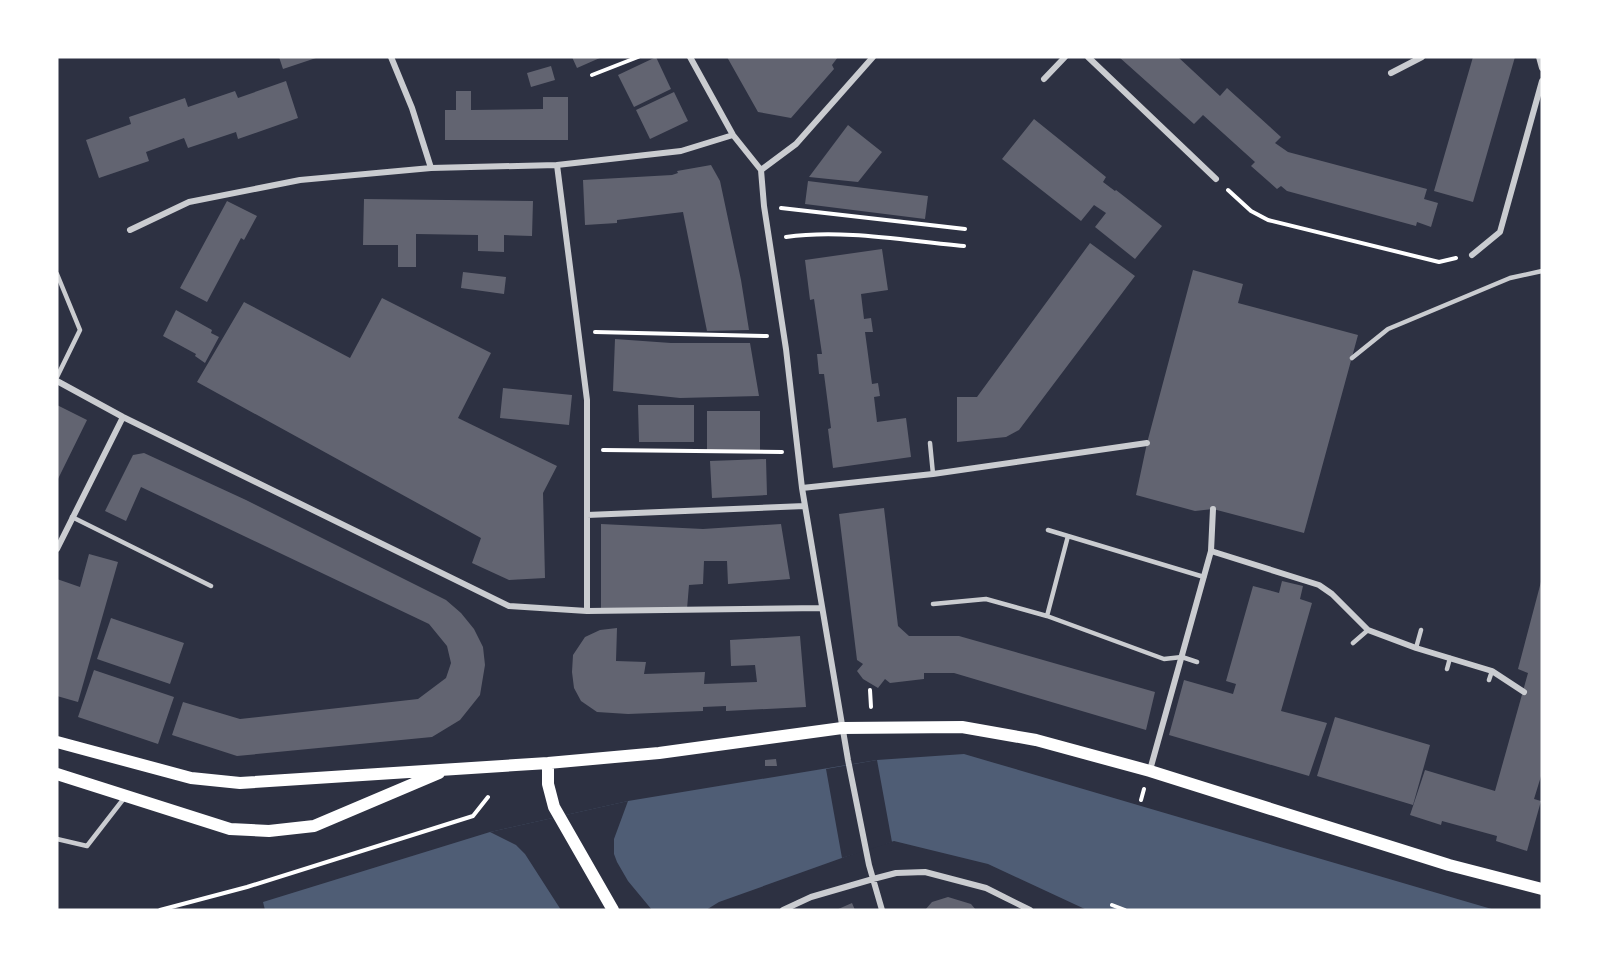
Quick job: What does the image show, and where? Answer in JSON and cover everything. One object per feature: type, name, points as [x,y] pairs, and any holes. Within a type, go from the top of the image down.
[{"type":"main road","points":[[57,742],[191,778],[240,783],[548,763],[659,753],[842,728],[962,727],[1036,740],[1150,771],[1449,865],[1542,889]]},
{"type":"main road","points":[[548,763],[548,784],[554,807],[614,910]]},
{"type":"main road","points":[[57,774],[230,828],[269,831],[314,826],[448,769]]},
{"type":"street","points":[[392,57],[412,108],[431,168]]},
{"type":"street","points":[[690,57],[733,135],[761,170],[764,206],[786,349],[802,488],[848,760],[869,866],[882,910]]},
{"type":"street","points":[[761,170],[796,144],[873,57]]},
{"type":"street","points":[[1044,79],[1065,57]]},
{"type":"street","points":[[1088,57],[1216,179]]},
{"type":"street","points":[[1391,73],[1422,57]]},
{"type":"street","points":[[1539,57],[1542,68]]},
{"type":"street","points":[[1472,255],[1500,232],[1540,97],[1542,81]]},
{"type":"street","points":[[130,230],[189,202],[300,180],[431,168],[557,165],[681,151],[733,135]]},
{"type":"street","points":[[557,165],[587,400],[587,611]]},
{"type":"street","points":[[57,379],[123,417],[509,606],[587,611],[822,608]]},
{"type":"street","points":[[57,549],[123,417]]},
{"type":"street","points":[[802,488],[933,474],[1147,443]]},
{"type":"street","points":[[587,515],[805,506]]},
{"type":"street","points":[[1150,771],[1211,551],[1213,509]]},
{"type":"street","points":[[1211,551],[1319,585],[1332,594],[1368,630],[1416,648],[1492,671],[1524,692]]},
{"type":"street","points":[[783,910],[811,897],[873,879],[896,873],[925,872],[986,888],[1030,910]]},
{"type":"lane","points":[[1352,358],[1388,329],[1510,279],[1542,271]]},
{"type":"lane","points":[[57,274],[80,330],[57,379]]},
{"type":"lane","points":[[930,443],[933,474]]},
{"type":"lane","points":[[72,517],[211,586]]},
{"type":"lane","points":[[1048,530],[1203,577]]},
{"type":"lane","points":[[1047,616],[1068,536]]},
{"type":"lane","points":[[933,604],[986,599],[1047,616],[1164,659],[1182,657],[1197,662]]},
{"type":"lane","points":[[1353,643],[1368,630]]},
{"type":"lane","points":[[1416,648],[1421,630]]},
{"type":"lane","points":[[1447,669],[1450,658]]},
{"type":"lane","points":[[1489,680],[1492,671]]},
{"type":"lane","points":[[57,839],[87,846],[126,794]]},
{"type":"path","points":[[592,75],[638,57]]},
{"type":"path","points":[[1216,179],[1251,211],[1268,219],[1439,262],[1472,255]]},
{"type":"path","points":[[764,206],[965,230]]},
{"type":"path","points":[[770,239],[801,235],[864,237],[964,246]]},
{"type":"path","points":[[579,333],[760,338],[782,333]]},
{"type":"path","points":[[588,450],[798,453]]},
{"type":"path","points":[[160,910],[247,887],[473,816],[488,797]]},
{"type":"path","points":[[1112,905],[1125,910]]},
{"type":"water","points":[[964,754],[1495,910],[1087,910],[988,864],[894,841],[719,902],[706,910],[265,910],[263,902],[490,832],[628,801],[877,760]]},
{"type":"pier","points":[[877,760],[892,842],[842,858],[826,769]]},
{"type":"pier","points":[[628,801],[614,839],[614,854],[628,881],[652,910],[561,910],[525,854],[516,845],[490,832]]},
{"type":"building","points":[[279,57],[319,57],[283,69]]},
{"type":"building","points":[[572,57],[602,57],[577,68]]},
{"type":"building","points":[[656,57],[671,89],[634,107],[618,75]]},
{"type":"building","points":[[727,57],[838,57],[832,65],[834,69],[791,118],[758,112]]},
{"type":"building","points":[[1119,57],[1178,57],[1220,96],[1227,88],[1281,137],[1275,143],[1288,152],[1427,189],[1424,199],[1438,203],[1431,227],[1417,222],[1416,226],[1287,191],[1281,186],[1277,189],[1251,166],[1255,162],[1203,115],[1194,124]]},
{"type":"building","points":[[1473,57],[1515,57],[1473,202],[1434,191]]},
{"type":"building","points":[[551,66],[555,80],[531,87],[527,73]]},
{"type":"building","points":[[286,81],[298,118],[238,139],[236,132],[188,148],[184,138],[146,152],[149,161],[99,178],[86,140],[131,124],[129,117],[185,98],[188,107],[235,91],[238,98]]},
{"type":"building","points":[[456,91],[471,91],[471,110],[543,109],[543,97],[568,97],[568,140],[445,140],[445,110],[456,110]]},
{"type":"building","points":[[674,92],[688,121],[650,139],[636,110]]},
{"type":"building","points":[[1034,119],[1106,177],[1103,182],[1162,226],[1135,259],[1095,227],[1106,213],[1094,205],[1081,221],[1002,159]]},
{"type":"building","points":[[848,125],[882,152],[858,182],[809,177]]},
{"type":"building","points":[[711,165],[720,181],[749,330],[707,331],[683,212],[617,220],[617,223],[585,225],[583,180],[672,175],[678,173],[677,171]]},
{"type":"building","points":[[808,181],[928,196],[925,219],[805,204]]},
{"type":"building","points":[[364,199],[533,201],[532,236],[504,235],[504,252],[478,251],[478,235],[416,234],[416,267],[398,267],[398,245],[363,245]]},
{"type":"building","points":[[227,201],[257,216],[244,240],[241,238],[207,302],[180,288]]},
{"type":"building","points":[[1090,243],[1135,276],[1019,430],[1006,437],[957,442],[957,397],[977,397]]},
{"type":"building","points":[[882,249],[888,290],[861,294],[864,319],[871,318],[873,332],[865,332],[872,384],[878,383],[880,396],[874,397],[877,422],[906,418],[911,457],[833,468],[828,429],[831,428],[824,374],[819,374],[817,354],[822,354],[814,299],[810,300],[805,260]]},
{"type":"building","points":[[1193,270],[1243,284],[1238,303],[1358,335],[1304,533],[1213,509],[1195,511],[1136,495],[1147,443]]},
{"type":"building","points":[[463,272],[506,277],[504,294],[461,288]]},
{"type":"building","points":[[382,298],[491,353],[458,418],[557,466],[543,493],[545,578],[509,580],[472,563],[481,538],[197,382],[244,302],[350,358]]},
{"type":"building","points":[[176,310],[212,330],[211,333],[219,337],[205,363],[195,356],[196,354],[163,336]]},
{"type":"building","points":[[615,339],[671,343],[750,343],[759,396],[680,398],[613,391]]},
{"type":"building","points":[[503,388],[572,395],[569,425],[500,418]]},
{"type":"building","points":[[57,405],[87,420],[57,481]]},
{"type":"building","points":[[638,405],[694,405],[694,442],[639,442]]},
{"type":"building","points":[[707,411],[760,411],[760,451],[707,451]]},
{"type":"building","points":[[144,453],[246,500],[446,600],[474,629],[483,647],[485,665],[480,695],[460,720],[432,737],[237,756],[172,735],[183,702],[240,719],[418,699],[446,678],[451,663],[447,646],[429,624],[141,487],[126,521],[105,511],[133,455]]},
{"type":"building","points":[[766,459],[767,495],[712,498],[710,461]]},
{"type":"building","points":[[884,508],[898,626],[909,636],[959,636],[1155,692],[1146,730],[954,673],[924,673],[924,679],[890,683],[885,679],[878,688],[863,679],[857,671],[863,664],[857,660],[839,514]]},
{"type":"building","points":[[601,524],[703,529],[781,524],[790,579],[728,584],[727,561],[704,561],[703,584],[689,585],[687,609],[601,613]]},
{"type":"building","points":[[89,554],[118,562],[78,702],[57,696],[57,579],[80,587]]},
{"type":"building","points":[[1542,578],[1542,773],[1534,799],[1541,801],[1527,851],[1496,841],[1497,836],[1442,821],[1441,825],[1410,815],[1425,770],[1495,791],[1528,673],[1518,669]]},
{"type":"building","points":[[1282,581],[1303,586],[1300,599],[1312,603],[1281,711],[1327,723],[1309,776],[1169,735],[1184,680],[1233,694],[1236,684],[1226,681],[1253,586],[1279,593]]},
{"type":"building","points":[[111,618],[184,643],[170,684],[97,659]]},
{"type":"building","points":[[617,628],[616,661],[646,662],[644,674],[705,672],[704,684],[757,682],[755,665],[731,666],[730,640],[800,636],[806,707],[726,711],[726,706],[703,707],[703,711],[628,714],[597,712],[581,701],[574,688],[573,655],[585,637],[600,630]]},
{"type":"building","points":[[94,670],[174,697],[158,744],[78,717]]},
{"type":"building","points":[[1335,717],[1430,745],[1413,805],[1317,776]]},
{"type":"building","points":[[776,759],[777,766],[765,766],[765,760]]},
{"type":"building","points":[[948,897],[971,904],[976,910],[925,910],[932,902]]},
{"type":"building","points":[[852,903],[855,910],[836,910]]}]
